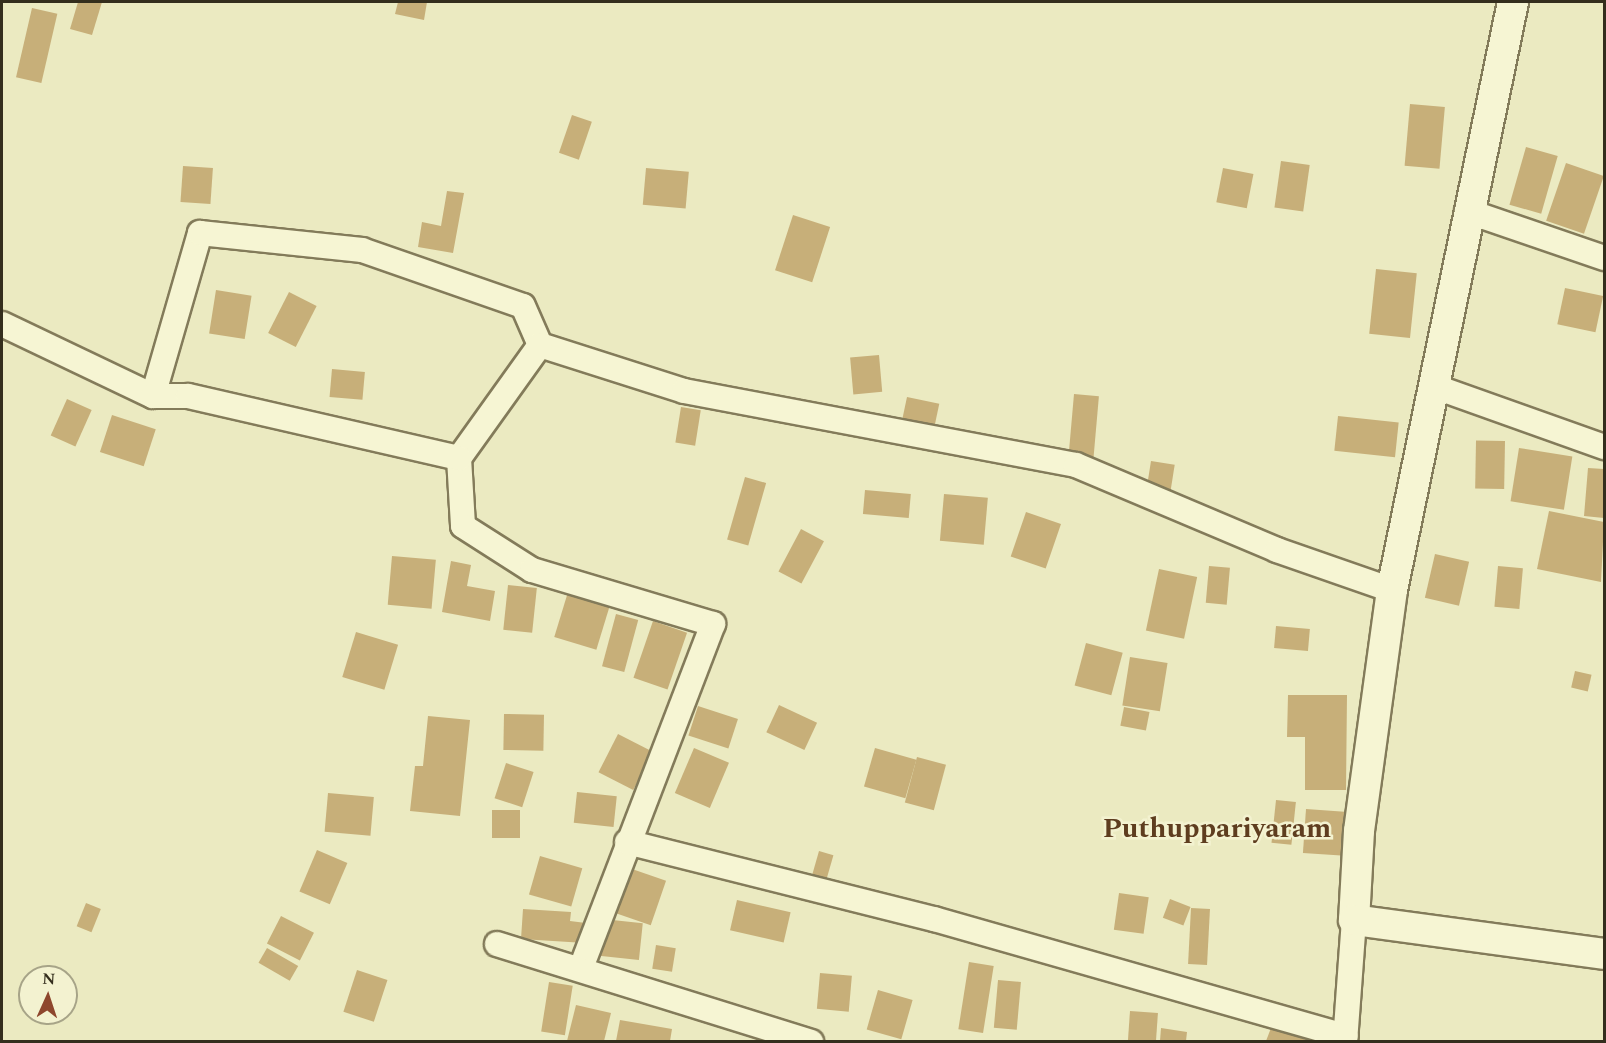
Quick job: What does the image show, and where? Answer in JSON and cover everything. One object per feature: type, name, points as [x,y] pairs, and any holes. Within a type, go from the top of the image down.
[{"type":"street","points":[[627,842],[934,919],[1346,1039],[1359,831],[1392,590],[1467,211],[1514,2]]},
{"type":"street","points":[[1467,211],[1605,258]]},
{"type":"street","points":[[153,396],[200,233],[362,250],[523,306],[540,345],[684,391],[1076,465],[1277,550],[1392,590]]},
{"type":"street","points":[[2,324],[153,396],[188,396],[459,458]]},
{"type":"street","points":[[540,345],[459,458],[463,526],[532,570],[713,624],[627,842],[582,968]]},
{"type":"street","points":[[1433,386],[1605,447]]},
{"type":"street","points":[[1354,920],[1605,954]]},
{"type":"street","points":[[497,944],[582,968],[811,1041]]},
{"type":"building","points":[[78,2],[102,2],[92,35],[70,29]]},
{"type":"building","points":[[398,2],[427,2],[424,20],[395,14]]},
{"type":"building","points":[[32,8],[57,14],[41,83],[16,77]]},
{"type":"building","points":[[1410,104],[1445,107],[1439,169],[1405,166]]},
{"type":"building","points":[[572,115],[592,122],[579,160],[559,153]]},
{"type":"building","points":[[1526,147],[1558,156],[1541,214],[1509,205]]},
{"type":"building","points":[[1281,161],[1310,165],[1303,212],[1274,208]]},
{"type":"building","points":[[1566,163],[1604,176],[1584,234],[1546,221]]},
{"type":"building","points":[[183,166],[213,168],[210,204],[180,202]]},
{"type":"building","points":[[646,168],[689,172],[686,209],[643,205]]},
{"type":"building","points":[[1223,168],[1253,174],[1247,208],[1216,202]]},
{"type":"building","points":[[447,191],[464,193],[453,253],[418,247],[422,222],[441,226]]},
{"type":"building","points":[[793,215],[830,227],[812,282],[775,270]]},
{"type":"building","points":[[1376,269],[1417,273],[1410,338],[1369,334]]},
{"type":"building","points":[[1565,288],[1603,296],[1595,332],[1557,324]]},
{"type":"building","points":[[216,290],[252,296],[245,339],[209,333]]},
{"type":"building","points":[[289,292],[317,306],[296,347],[268,333]]},
{"type":"building","points":[[879,355],[882,392],[853,394],[850,358]]},
{"type":"building","points":[[332,369],[365,372],[362,400],[330,397]]},
{"type":"building","points":[[1074,394],[1099,396],[1094,457],[1069,455]]},
{"type":"building","points":[[907,397],[939,404],[934,429],[902,422]]},
{"type":"building","points":[[67,399],[92,410],[75,447],[51,436]]},
{"type":"building","points":[[681,407],[701,410],[695,446],[675,443]]},
{"type":"building","points":[[112,415],[156,429],[144,466],[100,452]]},
{"type":"building","points":[[1338,416],[1399,422],[1395,457],[1334,451]]},
{"type":"building","points":[[1476,440],[1505,441],[1504,489],[1475,488]]},
{"type":"building","points":[[1519,448],[1572,456],[1564,510],[1511,501]]},
{"type":"building","points":[[1151,461],[1175,465],[1170,491],[1147,488]]},
{"type":"building","points":[[1588,468],[1604,469],[1604,518],[1584,516]]},
{"type":"building","points":[[745,477],[766,483],[748,546],[727,539]]},
{"type":"building","points":[[865,490],[911,494],[909,518],[863,514]]},
{"type":"building","points":[[944,494],[988,498],[984,545],[940,541]]},
{"type":"building","points":[[1549,511],[1604,522],[1601,582],[1537,569]]},
{"type":"building","points":[[1026,512],[1061,524],[1046,568],[1011,556]]},
{"type":"building","points":[[801,529],[824,541],[801,584],[778,571]]},
{"type":"building","points":[[1435,554],[1469,562],[1459,606],[1425,598]]},
{"type":"building","points":[[392,556],[436,560],[432,609],[388,605]]},
{"type":"building","points":[[451,561],[471,565],[467,586],[495,591],[490,621],[442,612]]},
{"type":"building","points":[[1209,566],[1230,568],[1227,605],[1206,603]]},
{"type":"building","points":[[1498,566],[1523,568],[1519,609],[1494,607]]},
{"type":"building","points":[[1159,569],[1197,577],[1184,639],[1146,631]]},
{"type":"building","points":[[508,585],[537,588],[532,633],[503,630]]},
{"type":"building","points":[[568,592],[610,605],[596,650],[554,637]]},
{"type":"building","points":[[616,614],[638,620],[624,672],[602,666]]},
{"type":"building","points":[[653,621],[687,633],[668,689],[633,678]]},
{"type":"building","points":[[1276,626],[1310,629],[1308,651],[1274,648]]},
{"type":"building","points":[[356,632],[398,645],[384,690],[342,677]]},
{"type":"building","points":[[1086,643],[1123,653],[1111,695],[1075,686]]},
{"type":"building","points":[[1130,657],[1168,663],[1160,711],[1122,705]]},
{"type":"building","points":[[1575,671],[1592,675],[1588,691],[1571,688]]},
{"type":"building","points":[[1288,695],[1347,695],[1346,790],[1305,790],[1305,737],[1287,737]]},
{"type":"building","points":[[779,705],[817,723],[804,750],[766,732]]},
{"type":"building","points":[[698,706],[738,719],[728,748],[688,735]]},
{"type":"building","points":[[1124,707],[1150,712],[1146,731],[1120,726]]},
{"type":"building","points":[[504,714],[544,715],[543,751],[503,750]]},
{"type":"building","points":[[428,716],[470,720],[460,816],[410,811],[415,766],[423,766]]},
{"type":"building","points":[[618,734],[653,752],[633,790],[598,772]]},
{"type":"building","points":[[694,748],[729,763],[710,808],[675,793]]},
{"type":"building","points":[[875,748],[916,760],[905,798],[864,786]]},
{"type":"building","points":[[917,757],[946,765],[934,810],[905,802]]},
{"type":"building","points":[[506,763],[534,772],[522,807],[495,798]]},
{"type":"building","points":[[577,792],[617,796],[614,827],[574,823]]},
{"type":"building","points":[[328,793],[374,797],[370,836],[325,832]]},
{"type":"building","points":[[1276,800],[1296,802],[1291,845],[1272,843]]},
{"type":"building","points":[[1306,809],[1348,812],[1345,856],[1303,853]]},
{"type":"building","points":[[492,810],[520,810],[520,838],[492,838]]},
{"type":"building","points":[[317,850],[347,863],[330,904],[299,891]]},
{"type":"building","points":[[819,851],[833,855],[825,883],[811,879]]},
{"type":"building","points":[[540,856],[582,868],[571,907],[529,894]]},
{"type":"building","points":[[632,869],[666,881],[651,925],[617,913]]},
{"type":"building","points":[[1119,893],[1149,897],[1144,934],[1114,930]]},
{"type":"building","points":[[1170,899],[1191,907],[1183,926],[1163,918]]},
{"type":"building","points":[[737,900],[791,912],[784,943],[730,930]]},
{"type":"building","points":[[86,903],[101,909],[91,932],[77,926]]},
{"type":"building","points":[[1191,908],[1210,909],[1207,965],[1188,964]]},
{"type":"building","points":[[523,909],[571,912],[570,921],[586,923],[585,943],[521,939]]},
{"type":"building","points":[[281,916],[314,933],[300,960],[267,944]]},
{"type":"building","points":[[603,919],[643,923],[639,960],[599,956]]},
{"type":"building","points":[[656,945],[676,948],[672,972],[652,969]]},
{"type":"building","points":[[267,948],[298,966],[290,981],[258,963]]},
{"type":"building","points":[[969,962],[994,966],[983,1033],[958,1029]]},
{"type":"building","points":[[357,970],[387,980],[374,1022],[343,1012]]},
{"type":"building","points":[[820,973],[852,976],[849,1012],[817,1009]]},
{"type":"building","points":[[998,980],[1021,982],[1017,1030],[994,1028]]},
{"type":"building","points":[[549,982],[573,986],[565,1035],[541,1031]]},
{"type":"building","points":[[878,990],[913,1000],[901,1039],[867,1029]]},
{"type":"building","points":[[576,1005],[611,1013],[604,1041],[567,1041]]},
{"type":"building","points":[[1130,1011],[1158,1013],[1156,1042],[1128,1041]]},
{"type":"building","points":[[620,1020],[672,1029],[670,1041],[616,1041]]},
{"type":"building","points":[[1161,1028],[1187,1032],[1186,1041],[1160,1041]]},
{"type":"building","points":[[1271,1028],[1310,1041],[1266,1041]]},
{"type":"district","name":"Puthuppariyaram","points":[[1217,829]]}]
